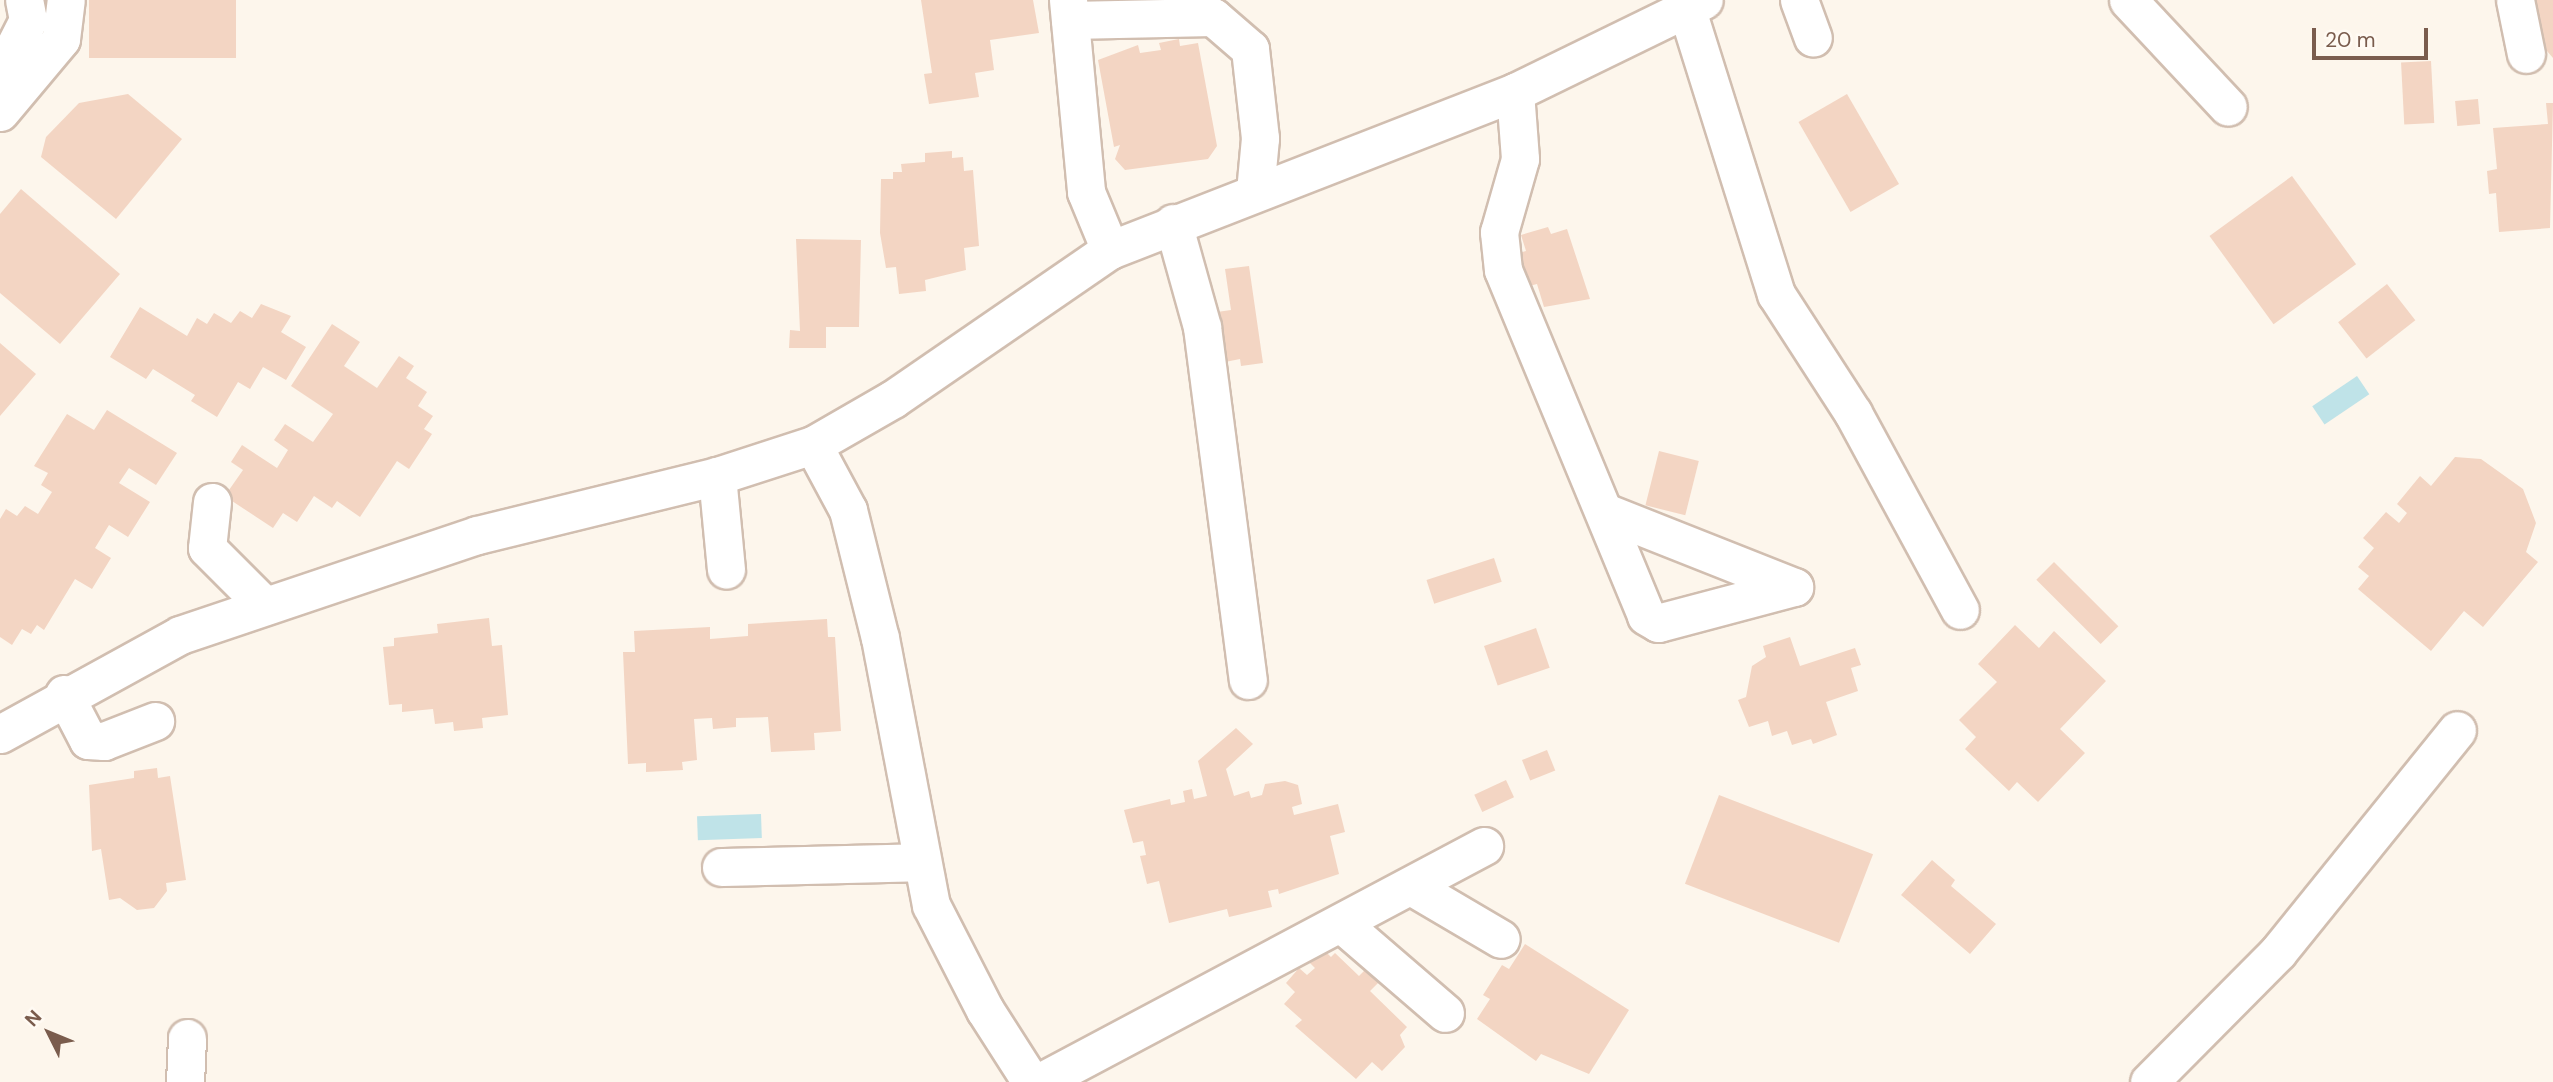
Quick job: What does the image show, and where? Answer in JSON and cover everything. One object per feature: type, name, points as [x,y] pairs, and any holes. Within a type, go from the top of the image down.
[{"type":"street","points":[[0,75],[28,20],[24,0]]},
{"type":"street","points":[[0,112],[61,39],[66,0]]},
{"type":"street","points":[[1799,0],[1813,38]]},
{"type":"street","points":[[2127,0],[2228,107]]},
{"type":"street","points":[[2515,0],[2526,54]]},
{"type":"street","points":[[0,734],[64,694],[180,635],[477,535],[717,476],[813,445],[893,399],[1110,250],[1173,223],[1515,92],[1696,5],[1776,294],[1853,413],[1960,610]]},
{"type":"street","points":[[1110,250],[1086,192],[1069,10],[1213,17],[1250,49],[1260,138],[1255,192]]},
{"type":"street","points":[[1515,92],[1520,159],[1499,232],[1503,270],[1646,616],[1658,623],[1794,587],[1605,512]]},
{"type":"street","points":[[1173,223],[1202,327],[1248,680]]},
{"type":"street","points":[[813,445],[851,523],[916,810],[920,862],[931,905],[958,961],[1029,1081],[1342,924],[1484,846]]},
{"type":"street","points":[[717,476],[726,570]]},
{"type":"street","points":[[212,502],[207,548],[265,606]]},
{"type":"street","points":[[64,694],[88,740],[104,741],[155,721]]},
{"type":"street","points":[[2149,1082],[2278,952],[2458,730]]},
{"type":"street","points":[[721,867],[920,862]]},
{"type":"street","points":[[1411,886],[1501,939]]},
{"type":"street","points":[[1342,924],[1445,1013]]},
{"type":"street","points":[[185,1082],[187,1038]]},
{"type":"water","points":[[2357,376],[2369,394],[2325,424],[2312,406]]},
{"type":"water","points":[[761,814],[762,838],[698,840],[697,816]]},
{"type":"building","points":[[89,0],[236,0],[236,58],[89,58]]},
{"type":"building","points":[[921,0],[1033,0],[1039,33],[990,40],[994,70],[975,73],[979,97],[929,104],[924,74],[932,73]]},
{"type":"building","points":[[2533,0],[2553,0],[2553,58],[2547,51]]},
{"type":"building","points":[[1179,39],[1180,46],[1198,43],[1217,146],[1208,159],[1125,170],[1115,159],[1120,145],[1114,147],[1098,60],[1138,45],[1140,53],[1161,50],[1159,43]]},
{"type":"building","points":[[2431,61],[2434,123],[2404,124],[2401,63]]},
{"type":"building","points":[[128,94],[182,139],[116,219],[41,157],[46,137],[79,103]]},
{"type":"building","points":[[1847,94],[1899,184],[1851,212],[1799,122]]},
{"type":"building","points":[[2478,99],[2480,124],[2457,126],[2455,101]]},
{"type":"building","points":[[2546,103],[2553,103],[2550,228],[2499,232],[2496,193],[2489,194],[2487,171],[2497,169],[2493,128],[2548,124]]},
{"type":"building","points":[[952,151],[952,158],[963,157],[964,171],[973,170],[979,246],[964,248],[966,270],[925,280],[926,291],[899,294],[896,267],[886,268],[880,233],[881,179],[893,179],[893,172],[902,172],[901,164],[925,162],[925,153]]},
{"type":"building","points":[[2292,176],[2356,264],[2274,324],[2209,236]]},
{"type":"building","points":[[21,189],[120,274],[60,344],[0,293],[0,214]]},
{"type":"building","points":[[1548,227],[1551,234],[1567,229],[1590,299],[1544,307],[1537,284],[1529,286],[1520,276],[1519,253],[1526,251],[1521,235]]},
{"type":"building","points":[[796,239],[861,240],[859,327],[826,327],[826,348],[789,348],[790,330],[800,331]]},
{"type":"building","points":[[1249,266],[1263,363],[1241,366],[1240,359],[1225,362],[1217,312],[1231,310],[1225,269]]},
{"type":"building","points":[[2387,284],[2415,320],[2366,358],[2338,322]]},
{"type":"building","points":[[261,304],[291,316],[281,332],[306,347],[286,380],[263,367],[250,389],[238,382],[217,417],[191,401],[195,395],[153,369],[146,379],[110,357],[140,307],[187,336],[197,318],[207,324],[214,313],[231,323],[240,311],[252,318]]},
{"type":"building","points":[[332,324],[360,342],[344,366],[377,388],[399,356],[414,366],[406,378],[427,392],[418,406],[433,416],[424,429],[432,434],[409,469],[397,461],[360,517],[337,501],[332,508],[314,496],[297,522],[283,513],[273,528],[232,501],[229,490],[243,470],[231,462],[242,445],[277,468],[288,450],[274,440],[285,424],[313,442],[333,414],[291,386]]},
{"type":"building","points":[[0,343],[36,374],[0,416]]},
{"type":"building","points":[[107,410],[177,453],[156,485],[129,468],[119,483],[150,502],[128,537],[109,525],[95,548],[111,558],[92,589],[75,579],[44,630],[37,625],[31,634],[22,629],[12,645],[0,637],[0,519],[6,509],[17,516],[25,506],[38,514],[52,492],[41,485],[48,473],[34,466],[67,414],[94,430]]},
{"type":"building","points":[[1659,451],[1699,461],[1685,515],[1645,505]]},
{"type":"building","points":[[2455,457],[2481,459],[2523,489],[2536,523],[2526,552],[2538,562],[2483,627],[2464,611],[2431,651],[2358,589],[2369,576],[2358,567],[2374,548],[2363,538],[2386,512],[2399,523],[2407,513],[2397,504],[2420,476],[2431,486]]},
{"type":"building","points":[[1494,558],[1502,582],[1434,604],[1426,580]]},
{"type":"building","points":[[2054,562],[2118,626],[2101,644],[2036,580]]},
{"type":"building","points":[[489,618],[492,646],[502,645],[508,715],[482,718],[483,728],[454,731],[453,722],[435,724],[433,709],[402,712],[402,704],[389,705],[383,647],[394,646],[394,638],[438,633],[437,624]]},
{"type":"building","points":[[827,619],[828,637],[835,637],[841,731],[814,733],[815,750],[771,752],[768,717],[736,718],[736,727],[713,729],[712,718],[694,719],[697,760],[682,762],[683,770],[646,772],[646,763],[628,764],[623,652],[635,652],[634,631],[710,627],[710,639],[748,636],[748,624]]},
{"type":"building","points":[[2015,625],[2039,648],[2054,631],[2106,681],[2060,729],[2085,753],[2038,802],[2017,782],[2009,791],[1965,749],[1976,737],[1959,720],[1997,682],[1978,664]]},
{"type":"building","points":[[1536,628],[1550,668],[1498,686],[1484,646]]},
{"type":"building","points":[[1790,637],[1800,666],[1855,648],[1861,665],[1851,668],[1858,691],[1826,702],[1837,735],[1813,744],[1811,739],[1792,745],[1787,731],[1772,736],[1768,721],[1749,727],[1738,700],[1746,697],[1752,666],[1766,657],[1763,646]]},
{"type":"building","points":[[1236,728],[1253,744],[1226,769],[1234,796],[1249,791],[1251,798],[1262,795],[1265,784],[1285,781],[1298,785],[1302,804],[1292,807],[1294,815],[1338,804],[1345,832],[1330,836],[1339,874],[1279,894],[1278,889],[1268,891],[1272,907],[1229,917],[1227,909],[1169,923],[1159,881],[1147,884],[1140,856],[1146,855],[1143,841],[1133,843],[1124,810],[1170,799],[1171,805],[1185,802],[1183,791],[1192,789],[1194,799],[1207,796],[1198,761]]},
{"type":"building","points":[[1547,750],[1555,770],[1530,781],[1522,760]]},
{"type":"building","points":[[157,768],[158,778],[170,776],[186,880],[166,883],[167,891],[154,908],[137,910],[120,898],[109,900],[101,849],[92,851],[89,785],[134,778],[134,771]]},
{"type":"building","points":[[1506,780],[1514,797],[1482,812],[1474,795]]},
{"type":"building","points":[[1719,795],[1873,854],[1839,943],[1685,884]]},
{"type":"building","points":[[1932,860],[1955,880],[1951,886],[1996,924],[1970,954],[1901,895]]},
{"type":"building","points":[[1525,944],[1629,1010],[1589,1074],[1541,1054],[1536,1061],[1477,1019],[1490,999],[1483,995],[1502,965],[1509,969]]},
{"type":"building","points":[[1322,948],[1331,957],[1335,953],[1359,976],[1367,968],[1380,981],[1370,991],[1407,1027],[1400,1035],[1405,1047],[1382,1071],[1372,1062],[1356,1079],[1295,1026],[1302,1020],[1284,1004],[1295,992],[1286,983],[1299,968],[1307,975],[1315,968],[1309,962]]}]
